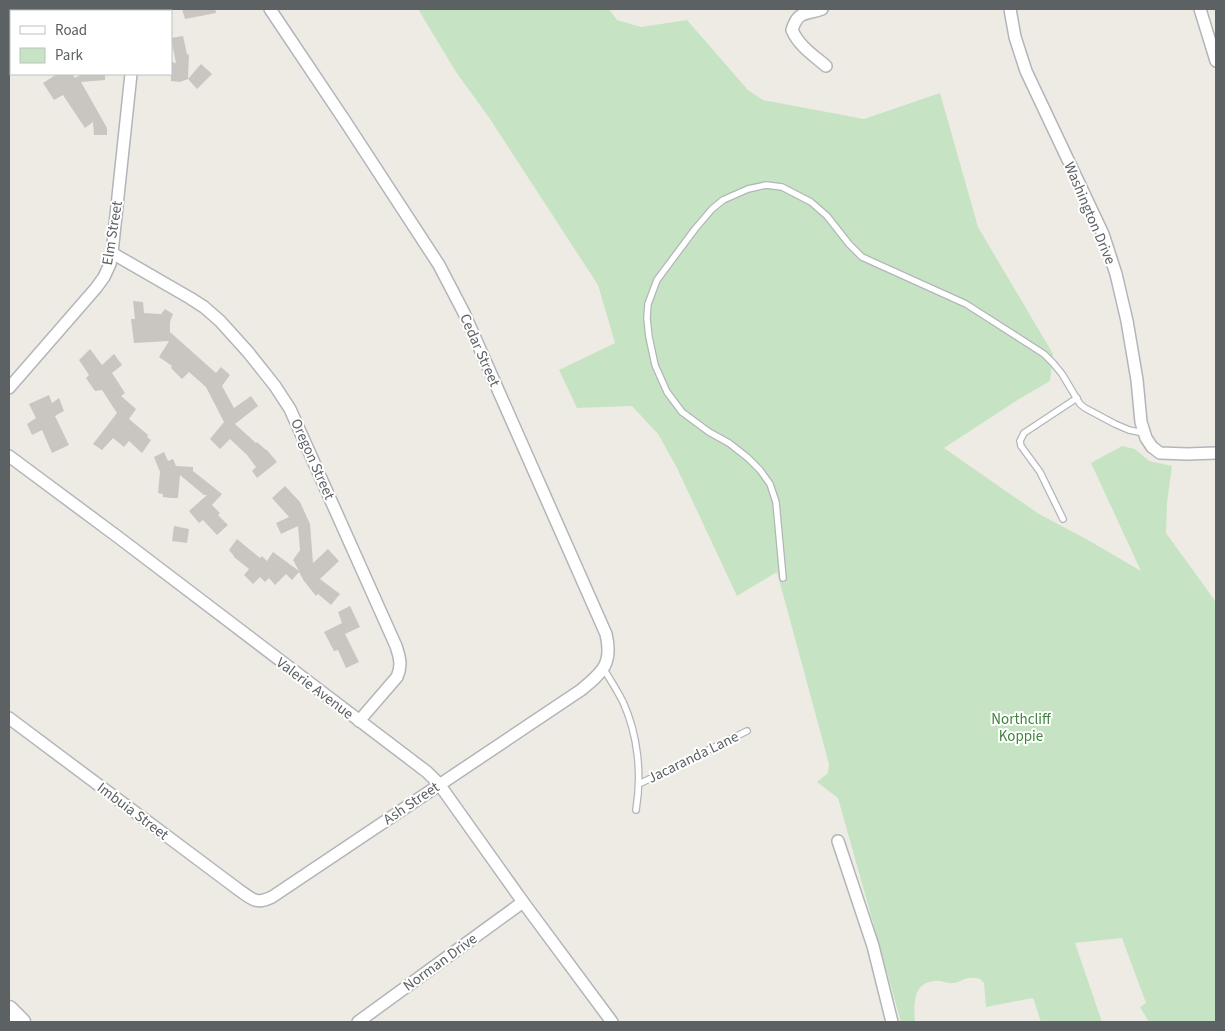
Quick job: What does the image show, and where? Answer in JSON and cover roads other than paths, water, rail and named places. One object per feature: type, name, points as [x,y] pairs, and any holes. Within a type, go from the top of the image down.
[{"type":"main road","points":[[9,1010],[22,1022]]},
{"type":"street","name":"Cedar Street","points":[[270,9],[439,265],[464,313],[606,634],[609,646],[607,660],[603,668]]},
{"type":"street","points":[[821,9],[802,14],[794,22],[792,30],[801,45],[826,66]]},
{"type":"street","name":"Washington Drive","points":[[1010,9],[1015,37],[1026,71],[1102,234],[1116,274],[1127,321],[1144,433],[1152,447],[1160,452],[1216,454]]},
{"type":"street","points":[[1200,9],[1216,60]]},
{"type":"street","name":"Elm Street","points":[[9,388],[96,288],[110,264],[130,75]]},
{"type":"street","name":"Oregon Street","points":[[112,253],[190,298],[220,321],[270,379],[290,409],[399,654],[401,664],[397,677],[359,721]]},
{"type":"street","name":"Valerie Avenue","points":[[9,456],[427,772],[439,784],[522,902],[612,1022]]},
{"type":"street","name":"Ash Street","points":[[259,901],[272,897],[561,702],[593,680],[603,668]]},
{"type":"street","name":"Imbuia Street","points":[[9,718],[239,890],[253,900],[259,901]]},
{"type":"street","points":[[838,841],[873,946],[892,1022]]},
{"type":"street","name":"Norman Drive","points":[[358,1022],[522,902]]},
{"type":"lane","points":[[783,578],[776,502],[770,484],[748,458],[682,412],[667,392],[655,365],[647,318],[648,304],[657,280],[695,228],[723,200],[748,189],[766,185],[782,187],[811,202],[827,216],[862,257],[966,304],[1044,354],[1062,374],[1085,408],[1114,424],[1144,433]]},
{"type":"lane","points":[[1064,519],[1040,472],[1021,446],[1020,441],[1024,433],[1077,398]]},
{"type":"lane","name":"Jacaranda Lane","points":[[603,668],[622,700],[630,721],[636,746],[639,784],[636,810]]},
{"type":"lane","name":"Jacaranda Lane","points":[[639,784],[747,731]]},
{"type":"park label","name":"Northcliff Koppie","points":[[1021,728]]}]
